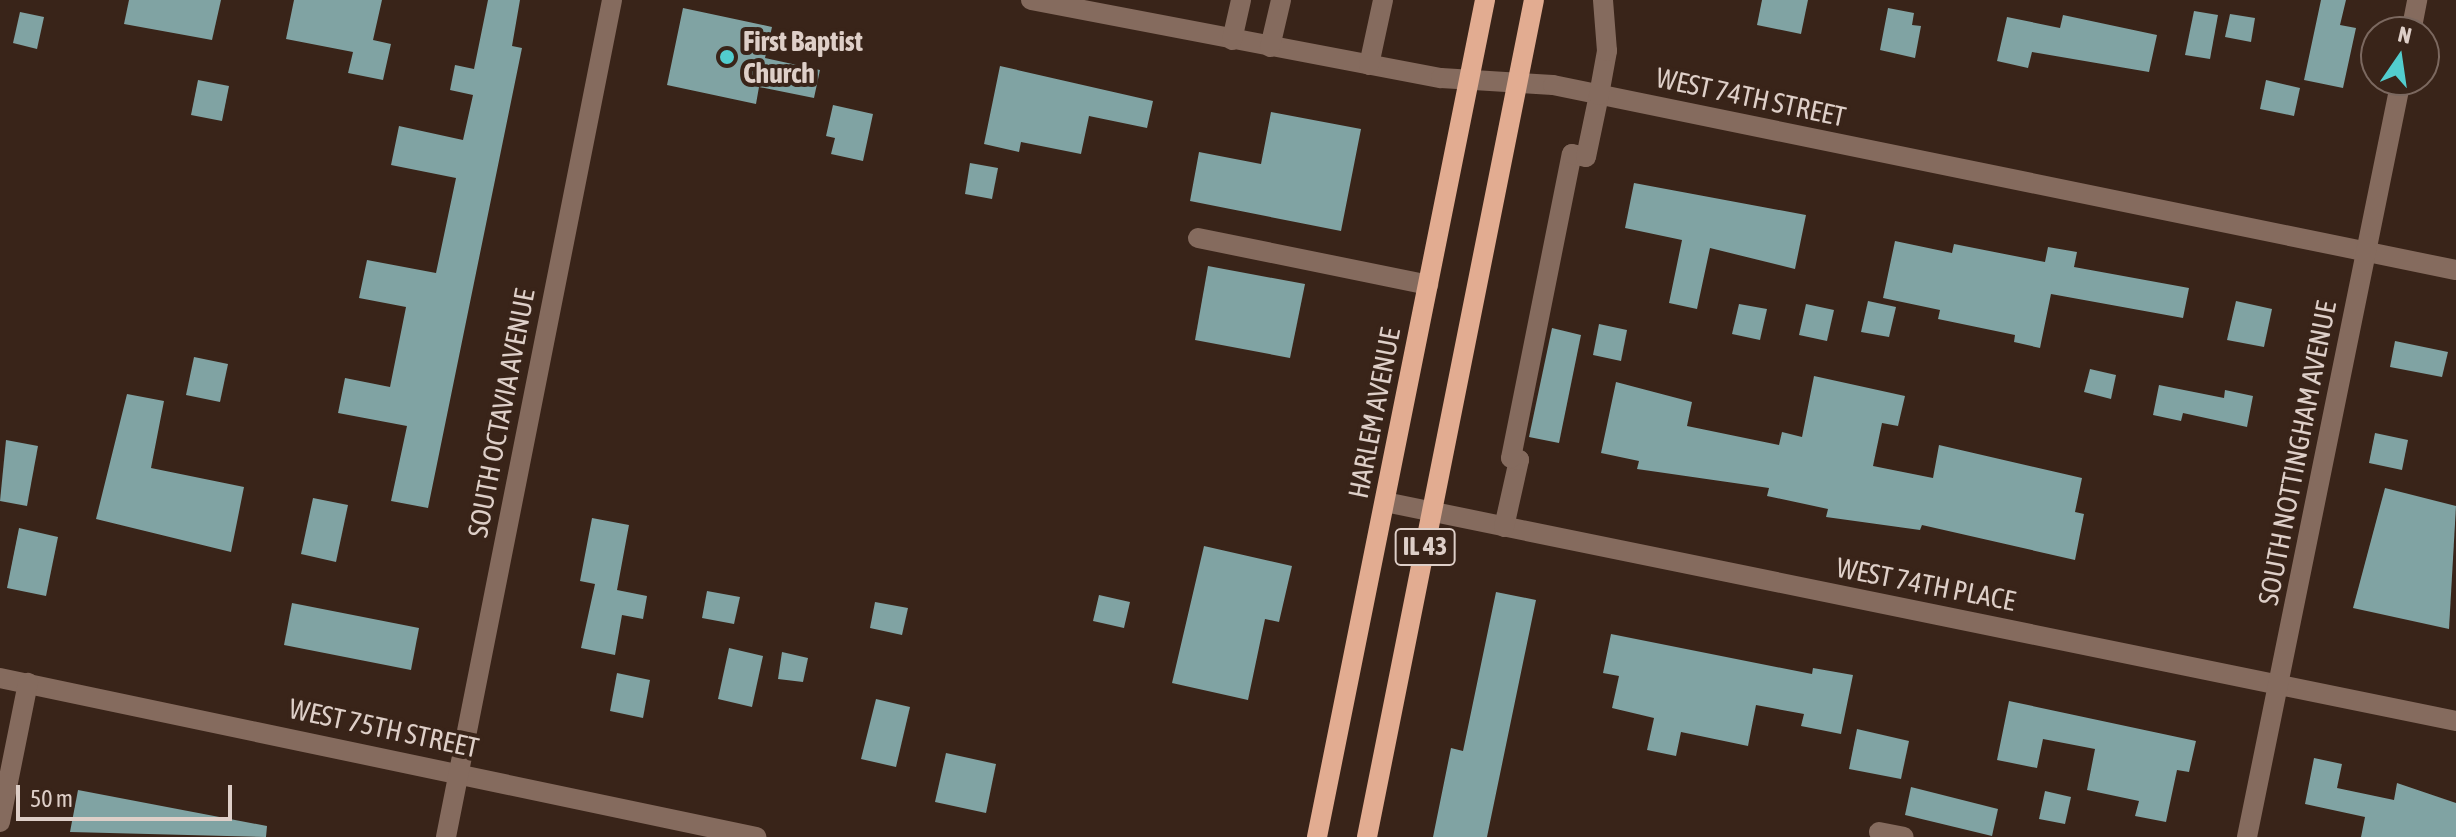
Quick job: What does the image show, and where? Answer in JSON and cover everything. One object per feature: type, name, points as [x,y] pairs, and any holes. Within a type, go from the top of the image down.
[{"type":"main road","name":"HARLEM AVENUE","points":[[1317,837],[1485,0]]},
{"type":"main road","name":"IL 43","points":[[1367,837],[1534,0]]},
{"type":"street","name":"SOUTH OCTAVIA AVENUE","points":[[446,837],[612,0]]},
{"type":"street","points":[[1232,40],[1241,0]]},
{"type":"street","points":[[1270,47],[1281,0]]},
{"type":"street","points":[[1369,65],[1383,0]]},
{"type":"street","points":[[1504,527],[1519,460],[1511,458],[1572,154],[1586,157],[1599,95],[1607,51],[1603,0]]},
{"type":"street","name":"WEST 74TH STREET","points":[[1043,1],[1369,65],[1469,81],[1599,95],[2456,270]]},
{"type":"street","name":"SOUTH NOTTINGHAM AVENUE","points":[[2247,837],[2398,96]]},
{"type":"street","points":[[1198,238],[1428,285]]},
{"type":"street","name":"WEST 74TH PLACE","points":[[1385,502],[2456,721]]},
{"type":"street","name":"WEST 75TH STREET","points":[[0,678],[459,772],[756,837]]},
{"type":"street","points":[[0,822],[28,683]]},
{"type":"street","points":[[1879,832],[1904,837]]},
{"type":"building","points":[[129,0],[221,0],[212,40],[124,24]]},
{"type":"building","points":[[294,0],[382,0],[373,40],[391,44],[383,80],[348,73],[353,52],[286,39]]},
{"type":"building","points":[[488,0],[520,0],[512,46],[522,48],[428,508],[391,501],[407,426],[338,413],[345,378],[390,387],[406,307],[359,298],[367,260],[436,273],[456,178],[391,165],[399,126],[463,140],[473,95],[450,90],[455,65],[474,69]]},
{"type":"building","points":[[1762,0],[1808,0],[1801,34],[1757,25]]},
{"type":"building","points":[[2321,0],[2346,0],[2340,25],[2356,28],[2343,88],[2304,80]]},
{"type":"building","points":[[683,8],[772,27],[765,58],[820,70],[814,98],[759,87],[756,104],[667,85]]},
{"type":"building","points":[[1888,8],[1914,13],[1912,25],[1921,26],[1915,58],[1880,50]]},
{"type":"building","points":[[2194,11],[2218,15],[2210,59],[2185,55]]},
{"type":"building","points":[[20,12],[44,17],[37,49],[13,43]]},
{"type":"building","points":[[2230,14],[2255,18],[2251,42],[2225,37]]},
{"type":"building","points":[[2063,15],[2157,35],[2149,72],[2032,52],[2028,68],[1997,61],[2007,17],[2060,28]]},
{"type":"building","points":[[1000,66],[1153,101],[1147,128],[1089,116],[1081,154],[1021,142],[1019,152],[984,144]]},
{"type":"building","points":[[198,80],[229,86],[222,121],[191,115]]},
{"type":"building","points":[[2266,80],[2300,88],[2294,116],[2260,109]]},
{"type":"building","points":[[833,105],[873,114],[863,161],[831,154],[835,138],[826,136]]},
{"type":"building","points":[[1271,112],[1361,129],[1341,231],[1190,201],[1199,152],[1261,164]]},
{"type":"building","points":[[970,163],[998,168],[992,199],[965,194]]},
{"type":"building","points":[[1634,183],[1806,215],[1795,269],[1710,248],[1697,309],[1669,303],[1682,240],[1625,228]]},
{"type":"building","points":[[1895,241],[1952,253],[1954,244],[2045,262],[2048,247],[2077,252],[2074,267],[2189,288],[2183,318],[2051,294],[2040,348],[2014,342],[2015,335],[1938,319],[1940,310],[1883,298]]},
{"type":"building","points":[[1208,266],[1305,284],[1290,358],[1195,340]]},
{"type":"building","points":[[1868,301],[1896,307],[1889,337],[1861,332]]},
{"type":"building","points":[[2236,301],[2272,309],[2264,347],[2227,340]]},
{"type":"building","points":[[1739,304],[1767,309],[1760,340],[1732,334]]},
{"type":"building","points":[[1806,304],[1834,310],[1827,341],[1799,335]]},
{"type":"building","points":[[1599,324],[1627,330],[1621,361],[1593,355]]},
{"type":"building","points":[[1552,328],[1581,335],[1559,443],[1529,437]]},
{"type":"building","points":[[2395,341],[2448,352],[2442,377],[2390,367]]},
{"type":"building","points":[[194,357],[228,364],[220,402],[186,395]]},
{"type":"building","points":[[2090,369],[2116,375],[2111,399],[2084,392]]},
{"type":"building","points":[[1814,376],[1905,396],[1898,426],[1882,423],[1873,466],[1933,478],[1939,445],[2082,478],[2075,512],[2084,514],[2075,560],[1922,525],[1920,530],[1826,517],[1828,509],[1767,496],[1769,488],[1637,469],[1639,461],[1601,453],[1616,382],[1692,402],[1687,426],[1779,445],[1782,432],[1802,437]]},
{"type":"building","points":[[2159,385],[2224,398],[2225,390],[2253,396],[2247,427],[2183,413],[2181,421],[2153,415]]},
{"type":"building","points":[[127,394],[164,401],[151,468],[244,487],[231,552],[96,519]]},
{"type":"building","points":[[2375,433],[2408,440],[2402,470],[2369,463]]},
{"type":"building","points":[[6,440],[38,446],[27,506],[0,501]]},
{"type":"building","points":[[2385,488],[2456,506],[2449,629],[2353,608]]},
{"type":"building","points":[[313,498],[348,505],[336,562],[301,554]]},
{"type":"building","points":[[592,518],[629,525],[617,590],[647,596],[643,619],[622,615],[615,655],[581,648],[595,584],[580,581]]},
{"type":"building","points":[[19,528],[58,537],[46,596],[7,588]]},
{"type":"building","points":[[1204,546],[1292,566],[1279,622],[1265,619],[1248,700],[1172,683]]},
{"type":"building","points":[[707,591],[740,597],[734,624],[702,618]]},
{"type":"building","points":[[1496,592],[1536,600],[1487,837],[1433,837],[1451,748],[1463,751]]},
{"type":"building","points":[[1099,595],[1130,602],[1124,628],[1093,621]]},
{"type":"building","points":[[875,602],[908,608],[902,635],[870,628]]},
{"type":"building","points":[[292,603],[419,628],[411,670],[284,645]]},
{"type":"building","points":[[1611,634],[1812,674],[1813,668],[1853,675],[1841,734],[1801,726],[1804,714],[1756,705],[1748,746],[1681,732],[1676,756],[1647,750],[1654,718],[1612,708],[1619,676],[1603,673]]},
{"type":"building","points":[[729,648],[763,656],[752,707],[718,699]]},
{"type":"building","points":[[782,652],[808,658],[803,682],[778,679]]},
{"type":"building","points":[[617,673],[650,680],[643,718],[610,711]]},
{"type":"building","points":[[876,699],[910,707],[896,767],[861,759]]},
{"type":"building","points":[[2009,701],[2196,741],[2189,772],[2177,770],[2166,822],[2135,816],[2139,801],[2087,790],[2095,749],[2043,739],[2037,768],[1997,760]]},
{"type":"building","points":[[1857,729],[1909,741],[1901,779],[1849,769]]},
{"type":"building","points":[[946,753],[996,764],[986,813],[935,802]]},
{"type":"building","points":[[2314,758],[2342,764],[2337,788],[2394,800],[2397,783],[2456,803],[2456,837],[2361,837],[2365,817],[2305,804]]},
{"type":"building","points":[[1911,787],[1998,809],[1992,836],[1905,815]]},
{"type":"building","points":[[78,790],[267,826],[266,837],[70,832]]},
{"type":"building","points":[[2045,791],[2071,797],[2065,824],[2039,819]]},
{"type":"place","name":"First Baptist Church","points":[[727,57]]}]
